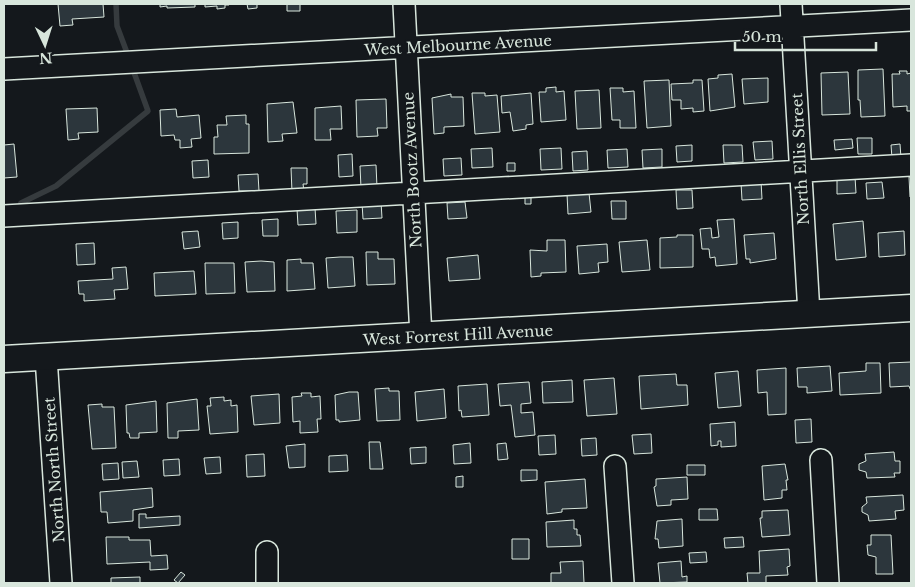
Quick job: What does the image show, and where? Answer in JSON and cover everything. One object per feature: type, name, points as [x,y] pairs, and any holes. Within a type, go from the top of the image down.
[{"type":"main road","name":"West Forrest Hill Avenue","points":[[4,359],[911,308]]},
{"type":"street","name":"North Bootz Avenue","points":[[404,4],[421,337]]},
{"type":"street","name":"North Ellis Street","points":[[791,4],[808,314]]},
{"type":"street","name":"West Melbourne Avenue","points":[[4,69],[911,20]]},
{"type":"street","points":[[4,216],[911,165]]},
{"type":"street","name":"North North Street","points":[[46,357],[61,583]]},
{"type":"street","points":[[821,460],[828,583]]},
{"type":"street","points":[[615,466],[623,583]]},
{"type":"street","points":[[267,552],[267,583]]},
{"type":"building","points":[[58,4],[103,4],[104,17],[72,19],[73,25],[60,26]]},
{"type":"building","points":[[160,4],[195,4],[195,7],[167,8],[167,6],[160,7]]},
{"type":"building","points":[[205,4],[229,5],[225,5],[225,8],[217,9],[217,6],[205,7]]},
{"type":"building","points":[[247,4],[257,4],[257,8],[248,9]]},
{"type":"building","points":[[287,4],[300,4],[300,11],[287,11]]},
{"type":"building","points":[[883,69],[885,116],[861,117],[860,100],[858,100],[858,70]]},
{"type":"building","points":[[899,71],[907,71],[907,74],[911,73],[911,111],[907,111],[907,106],[893,107],[892,74],[900,74]]},
{"type":"building","points":[[848,72],[850,114],[822,115],[821,73]]},
{"type":"building","points":[[732,74],[735,107],[710,111],[708,79],[718,78],[718,75]]},
{"type":"building","points":[[768,78],[768,102],[744,104],[742,79]]},
{"type":"building","points":[[669,80],[671,126],[647,128],[644,81]]},
{"type":"building","points":[[693,80],[702,80],[704,111],[693,112],[693,108],[681,109],[681,100],[672,100],[671,84],[693,83]]},
{"type":"building","points":[[556,87],[556,92],[564,91],[566,120],[541,122],[539,92],[546,92],[546,88]]},
{"type":"building","points":[[610,88],[623,88],[623,92],[634,91],[636,128],[620,128],[620,120],[612,120]]},
{"type":"building","points":[[599,90],[601,128],[577,129],[575,91]]},
{"type":"building","points":[[472,93],[485,93],[485,96],[497,95],[500,132],[475,134]]},
{"type":"building","points":[[531,93],[533,124],[526,125],[526,129],[513,131],[510,112],[502,113],[501,96]]},
{"type":"building","points":[[451,94],[451,97],[463,97],[464,126],[444,127],[444,133],[434,134],[432,98]]},
{"type":"building","points":[[386,99],[387,128],[377,128],[378,136],[357,137],[356,100]]},
{"type":"building","points":[[293,102],[297,133],[282,134],[283,141],[268,142],[267,104]]},
{"type":"building","points":[[341,106],[342,129],[330,129],[331,140],[315,140],[315,108]]},
{"type":"building","points":[[97,108],[98,132],[78,133],[79,139],[68,140],[66,109]]},
{"type":"building","points":[[176,109],[177,117],[199,115],[201,138],[191,139],[192,147],[180,148],[180,140],[175,140],[174,135],[161,136],[160,110]]},
{"type":"building","points":[[246,115],[246,124],[249,124],[249,153],[214,154],[214,137],[218,137],[217,125],[227,125],[226,116]]},
{"type":"building","points":[[857,138],[872,138],[872,154],[858,154]]},
{"type":"building","points":[[852,139],[853,148],[835,150],[834,140]]},
{"type":"building","points":[[772,141],[773,159],[755,160],[753,142]]},
{"type":"building","points":[[14,144],[17,177],[4,178],[4,145]]},
{"type":"building","points":[[900,144],[901,158],[892,158],[891,145]]},
{"type":"building","points":[[692,145],[692,161],[677,162],[676,146]]},
{"type":"building","points":[[723,145],[742,145],[743,162],[724,163]]},
{"type":"building","points":[[492,148],[493,167],[472,168],[471,149]]},
{"type":"building","points":[[561,148],[562,169],[541,170],[540,149]]},
{"type":"building","points":[[627,149],[628,167],[608,168],[607,150]]},
{"type":"building","points":[[662,149],[662,167],[643,168],[642,150]]},
{"type":"building","points":[[587,151],[588,170],[573,171],[572,152]]},
{"type":"building","points":[[352,154],[353,176],[339,177],[338,155]]},
{"type":"building","points":[[461,158],[462,175],[444,176],[443,159]]},
{"type":"building","points":[[208,160],[209,177],[193,178],[192,161]]},
{"type":"building","points":[[507,163],[515,163],[515,171],[507,171]]},
{"type":"building","points":[[376,165],[377,187],[361,188],[360,166]]},
{"type":"building","points":[[291,168],[307,168],[307,184],[303,184],[304,191],[292,192]]},
{"type":"building","points":[[258,174],[259,191],[239,191],[238,175]]},
{"type":"building","points":[[855,177],[856,193],[837,194],[837,178]]},
{"type":"building","points":[[909,177],[911,177],[910,197]]},
{"type":"building","points":[[761,181],[762,199],[742,200],[741,183]]},
{"type":"building","points":[[882,182],[884,198],[867,199],[866,183]]},
{"type":"building","points":[[676,190],[692,190],[693,208],[677,209]]},
{"type":"building","points":[[525,192],[531,192],[531,204],[525,204]]},
{"type":"building","points":[[589,193],[591,212],[568,214],[567,194]]},
{"type":"building","points":[[611,201],[626,201],[626,219],[612,219]]},
{"type":"building","points":[[381,202],[382,218],[363,219],[362,203]]},
{"type":"building","points":[[465,202],[467,218],[448,219],[447,203]]},
{"type":"building","points":[[315,208],[316,224],[298,225],[297,209]]},
{"type":"building","points":[[357,210],[357,232],[337,233],[336,211]]},
{"type":"building","points":[[278,219],[278,236],[263,236],[262,220]]},
{"type":"building","points":[[734,219],[737,264],[716,266],[715,257],[710,258],[709,249],[702,249],[700,229],[711,228],[712,238],[719,237],[717,220]]},
{"type":"building","points":[[863,221],[866,257],[836,260],[833,224]]},
{"type":"building","points":[[238,222],[238,238],[223,239],[222,223]]},
{"type":"building","points":[[198,231],[200,247],[184,249],[182,232]]},
{"type":"building","points":[[904,231],[905,255],[879,257],[878,233]]},
{"type":"building","points":[[774,233],[776,259],[750,263],[750,259],[746,259],[744,235]]},
{"type":"building","points":[[677,235],[693,235],[693,267],[660,268],[660,238],[677,237]]},
{"type":"building","points":[[547,240],[565,240],[566,272],[541,273],[541,276],[531,277],[530,250],[547,251]]},
{"type":"building","points":[[647,240],[650,270],[622,272],[619,242]]},
{"type":"building","points":[[94,243],[95,264],[77,265],[76,244]]},
{"type":"building","points":[[607,244],[608,262],[598,263],[599,272],[579,274],[577,246]]},
{"type":"building","points":[[366,252],[378,252],[378,259],[394,259],[395,284],[367,285]]},
{"type":"building","points":[[478,255],[480,279],[449,281],[447,258]]},
{"type":"building","points":[[353,257],[355,286],[328,288],[326,258]]},
{"type":"building","points":[[301,259],[301,263],[313,263],[315,289],[287,291],[287,260]]},
{"type":"building","points":[[245,262],[274,262],[275,291],[247,292]]},
{"type":"building","points":[[205,263],[234,263],[235,293],[206,294]]},
{"type":"building","points":[[126,267],[128,289],[114,290],[115,299],[84,301],[84,294],[79,294],[78,281],[113,279],[112,268]]},
{"type":"building","points":[[194,271],[196,294],[155,296],[154,273]]},
{"type":"building","points":[[911,362],[911,391],[909,386],[890,387],[889,363]]},
{"type":"building","points":[[866,363],[880,363],[881,393],[840,395],[839,373],[866,371]]},
{"type":"building","points":[[830,366],[832,391],[807,393],[807,387],[798,387],[797,368]]},
{"type":"building","points":[[786,368],[786,414],[768,415],[767,392],[758,393],[757,370]]},
{"type":"building","points":[[738,371],[741,406],[718,408],[715,373]]},
{"type":"building","points":[[676,374],[677,385],[687,385],[688,405],[641,409],[639,376]]},
{"type":"building","points":[[614,378],[617,414],[587,416],[584,380]]},
{"type":"building","points":[[572,380],[573,402],[543,403],[542,382]]},
{"type":"building","points":[[529,382],[531,403],[521,404],[521,413],[533,412],[535,435],[515,437],[511,405],[500,406],[498,384]]},
{"type":"building","points":[[487,384],[489,415],[462,417],[461,410],[459,411],[458,386]]},
{"type":"building","points":[[389,388],[389,391],[399,391],[400,420],[377,421],[375,389]]},
{"type":"building","points":[[444,389],[446,418],[417,421],[415,392]]},
{"type":"building","points":[[358,392],[360,420],[339,422],[339,420],[336,420],[335,395]]},
{"type":"building","points":[[301,393],[311,393],[311,397],[320,396],[321,419],[317,419],[318,432],[300,433],[300,421],[293,422],[292,397],[302,396]]},
{"type":"building","points":[[279,394],[280,423],[254,425],[251,396]]},
{"type":"building","points":[[224,397],[224,401],[231,400],[231,406],[237,405],[238,432],[210,434],[207,406],[211,406],[210,398]]},
{"type":"building","points":[[197,399],[199,430],[178,431],[178,438],[168,438],[167,403]]},
{"type":"building","points":[[156,401],[157,432],[139,433],[139,438],[130,438],[129,433],[127,433],[126,405]]},
{"type":"building","points":[[102,404],[102,407],[114,407],[116,448],[92,449],[88,405]]},
{"type":"building","points":[[811,419],[812,442],[796,443],[795,420]]},
{"type":"building","points":[[735,422],[736,446],[721,447],[721,441],[718,441],[718,445],[711,446],[710,424]]},
{"type":"building","points":[[651,434],[652,453],[634,454],[632,435]]},
{"type":"building","points":[[555,435],[556,454],[539,455],[538,436]]},
{"type":"building","points":[[596,438],[597,455],[582,456],[581,439]]},
{"type":"building","points":[[369,442],[380,442],[383,469],[370,469]]},
{"type":"building","points":[[470,443],[471,463],[454,464],[453,445]]},
{"type":"building","points":[[506,443],[508,459],[498,460],[497,444]]},
{"type":"building","points":[[305,444],[305,467],[289,468],[286,446]]},
{"type":"building","points":[[426,447],[426,463],[411,464],[410,448]]},
{"type":"building","points":[[894,452],[895,461],[900,461],[900,473],[894,473],[895,477],[867,478],[866,472],[859,470],[859,464],[866,461],[865,454]]},
{"type":"building","points":[[264,454],[265,476],[247,477],[246,455]]},
{"type":"building","points":[[347,455],[348,471],[329,472],[329,456]]},
{"type":"building","points":[[220,457],[221,473],[206,474],[204,458]]},
{"type":"building","points":[[179,459],[180,475],[164,476],[163,460]]},
{"type":"building","points":[[137,461],[139,477],[123,478],[122,462]]},
{"type":"building","points":[[118,463],[119,479],[103,480],[102,464]]},
{"type":"building","points":[[785,464],[788,480],[786,480],[787,490],[782,490],[782,498],[764,500],[762,466]]},
{"type":"building","points":[[687,465],[705,465],[705,475],[687,475]]},
{"type":"building","points":[[521,470],[537,470],[537,480],[521,481]]},
{"type":"building","points":[[463,476],[463,487],[456,487],[456,477]]},
{"type":"building","points":[[687,477],[688,499],[671,500],[671,505],[657,506],[654,487],[656,486],[656,479]]},
{"type":"building","points":[[585,479],[587,508],[562,509],[562,512],[547,514],[545,482]]},
{"type":"building","points":[[152,488],[153,507],[133,510],[133,521],[108,523],[107,512],[101,512],[100,492]]},
{"type":"building","points":[[903,495],[904,510],[895,511],[896,519],[869,521],[868,515],[862,512],[862,507],[867,503],[866,497]]},
{"type":"building","points":[[699,509],[717,509],[718,520],[699,520]]},
{"type":"building","points":[[788,510],[790,535],[762,537],[760,518],[762,518],[762,511]]},
{"type":"building","points":[[139,514],[146,514],[146,518],[180,516],[180,525],[139,528]]},
{"type":"building","points":[[682,519],[683,546],[659,548],[658,539],[655,539],[657,521]]},
{"type":"building","points":[[574,520],[574,529],[577,529],[577,535],[580,535],[581,546],[547,547],[546,522]]},
{"type":"building","points":[[871,535],[891,535],[893,574],[876,574],[876,557],[868,555],[867,545],[871,545]]},
{"type":"building","points":[[106,537],[129,537],[129,540],[150,540],[151,556],[167,555],[168,569],[150,570],[150,562],[107,564]]},
{"type":"building","points":[[743,537],[744,547],[725,548],[724,538]]},
{"type":"building","points":[[512,539],[529,539],[529,559],[512,559]]},
{"type":"building","points":[[789,549],[790,566],[787,567],[788,575],[766,576],[766,583],[748,583],[747,573],[760,573],[759,551]]},
{"type":"building","points":[[706,552],[707,562],[690,563],[689,553]]},
{"type":"building","points":[[583,561],[584,583],[551,583],[551,573],[561,573],[560,562]]},
{"type":"building","points":[[681,561],[682,577],[687,576],[687,582],[660,583],[658,563]]},
{"type":"building","points":[[181,572],[185,575],[178,583],[174,580]]},
{"type":"building","points":[[140,577],[140,583],[111,583],[111,578]]},
{"type":"waterway","points":[[116,4],[117,26],[129,58]]},
{"type":"waterway","points":[[21,203],[56,186],[148,111],[132,67]]}]
